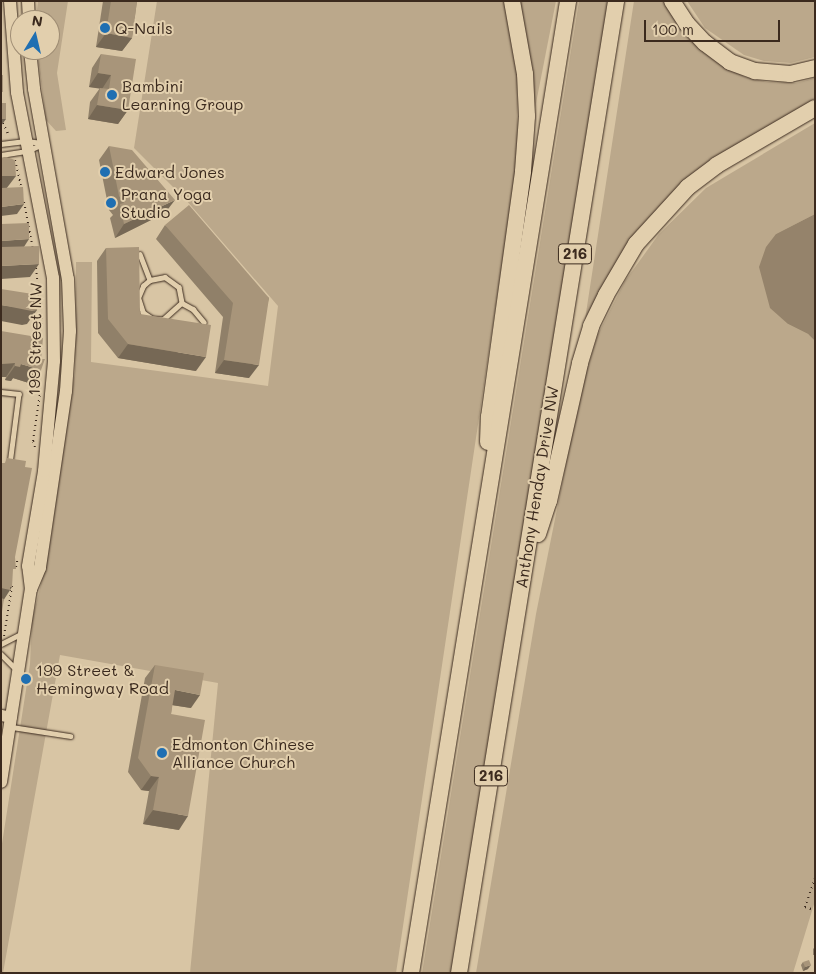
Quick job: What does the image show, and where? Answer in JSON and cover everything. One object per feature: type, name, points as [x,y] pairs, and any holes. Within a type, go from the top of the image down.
[{"type":"highway","points":[[487,499],[488,417],[523,171],[527,116],[525,74],[512,1]]},
{"type":"highway","points":[[411,973],[568,1]]},
{"type":"highway","name":"Anthony Henday Drive NW","points":[[459,973],[616,1]]},
{"type":"highway","points":[[672,1],[687,24],[705,43],[730,62],[754,71],[790,74],[815,68]]},
{"type":"highway","points":[[523,578],[549,501],[580,363],[591,326],[606,295],[636,244],[688,186],[725,160],[815,108]]},
{"type":"main road","name":"199 Street NW","points":[[1,782],[7,724],[18,671],[30,589],[40,568],[44,471],[54,361],[54,306],[50,265],[16,92],[10,1]]},
{"type":"main road","name":"199 Street NW","points":[[31,60],[44,144],[64,252],[70,304],[68,376],[44,471]]},
{"type":"lane","points":[[1,144],[12,142],[26,146],[44,144]]},
{"type":"lane","points":[[1,155],[14,153],[26,146],[44,144]]},
{"type":"lane","points":[[140,254],[150,280]]},
{"type":"lane","points":[[165,277],[179,286],[182,302],[163,320],[152,319],[143,314],[138,298],[143,286],[150,280],[165,277]]},
{"type":"lane","points":[[182,302],[193,308],[204,322]]},
{"type":"lane","points":[[1,392],[19,394],[9,465]]},
{"type":"lane","points":[[1,464],[18,466]]},
{"type":"lane","points":[[2,644],[24,633]]},
{"type":"lane","points":[[1,654],[18,671]]},
{"type":"lane","points":[[7,724],[70,736]]},
{"type":"path","points":[[2,119],[12,142]]},
{"type":"path","points":[[14,153],[22,192]]},
{"type":"path","points":[[24,202],[34,250]]},
{"type":"path","points":[[35,260],[42,329]]},
{"type":"path","points":[[40,392],[33,441],[44,471]]},
{"type":"path","points":[[15,570],[19,553]]},
{"type":"path","points":[[2,644],[13,579]]},
{"type":"path","points":[[815,878],[805,907],[815,910]]},
{"type":"shaded area","points":[[38,1],[68,1],[60,53],[60,10],[37,10]]},
{"type":"shaded area","points":[[157,1],[504,1],[517,71],[518,157],[396,973],[190,973],[218,683],[60,655],[3,973],[1,973],[1,850],[30,664],[32,620],[48,556],[75,371],[76,262],[92,262],[91,362],[268,386],[278,306],[186,200],[134,148]]},
{"type":"shaded area","points":[[518,1],[556,1],[528,144]]},
{"type":"shaded area","points":[[579,1],[609,1],[451,973],[422,973]]},
{"type":"shaded area","points":[[634,1],[666,1],[685,35],[712,58],[745,77],[768,82],[796,83],[815,78],[815,100],[681,188],[582,339]]},
{"type":"shaded area","points":[[687,1],[815,1],[815,57],[791,63],[764,61],[744,55],[705,28]]},
{"type":"shaded area","points":[[38,60],[59,60],[57,73],[66,130],[56,131],[46,120]]},
{"type":"shaded area","points":[[815,123],[815,214],[776,234],[788,324],[808,334],[815,341],[815,901],[793,973],[476,973],[536,614],[581,389],[598,334],[625,281],[659,234],[706,188]]},
{"type":"shaded area","points":[[815,214],[815,341],[808,334],[788,324],[770,308],[759,267],[766,247],[776,234]]},
{"type":"building","points":[[111,1],[137,1],[132,38],[106,33]]},
{"type":"building","points":[[101,54],[136,59],[128,110],[97,105],[100,88],[109,89],[111,75],[98,73]]},
{"type":"building","points":[[1,75],[3,75],[3,92],[1,92]]},
{"type":"building","points":[[1,103],[6,103],[6,119],[1,119]]},
{"type":"building","points":[[109,146],[132,150],[175,200],[124,224],[120,204],[124,203],[119,196]]},
{"type":"building","points":[[6,157],[15,160],[16,176],[1,176],[1,158]]},
{"type":"building","points":[[23,187],[24,204],[1,207],[1,188]]},
{"type":"building","points":[[189,205],[269,298],[259,365],[224,360],[233,303],[165,225]]},
{"type":"building","points":[[29,223],[29,239],[1,241],[1,224]]},
{"type":"building","points":[[39,246],[39,264],[1,266],[1,247]]},
{"type":"building","points":[[139,247],[140,314],[211,325],[206,357],[128,344],[108,319],[106,248]]},
{"type":"building","points":[[1,289],[39,295],[37,310],[32,311],[1,305]]},
{"type":"building","points":[[1,331],[43,338],[41,359],[45,359],[41,370],[21,364],[20,367],[15,366],[15,363],[1,364]]},
{"type":"building","points":[[7,458],[26,461],[25,467],[32,468],[15,557],[16,569],[13,569],[12,587],[10,587],[10,590],[1,588],[1,463],[5,463]]},
{"type":"building","points":[[1,598],[4,599],[1,618]]},
{"type":"building","name":"Edmonton Chinese Alliance Church","points":[[155,665],[204,673],[200,695],[175,690],[171,714],[205,720],[188,816],[153,810],[159,777],[151,776],[138,758]]},
{"type":"building","points":[[809,960],[811,965],[805,967],[803,962]]},
{"type":"place","name":"Q-Nails","points":[[105,28]]},
{"type":"place","name":"Bambini Learning Group","points":[[112,95]]},
{"type":"place","name":"Edward Jones","points":[[105,172]]},
{"type":"place","name":"Prana Yoga Studio","points":[[111,203]]},
{"type":"place","name":"199 Street & Hemingway Road","points":[[26,679]]},
{"type":"place","name":"Edmonton Chinese Alliance Church","points":[[162,753]]}]
